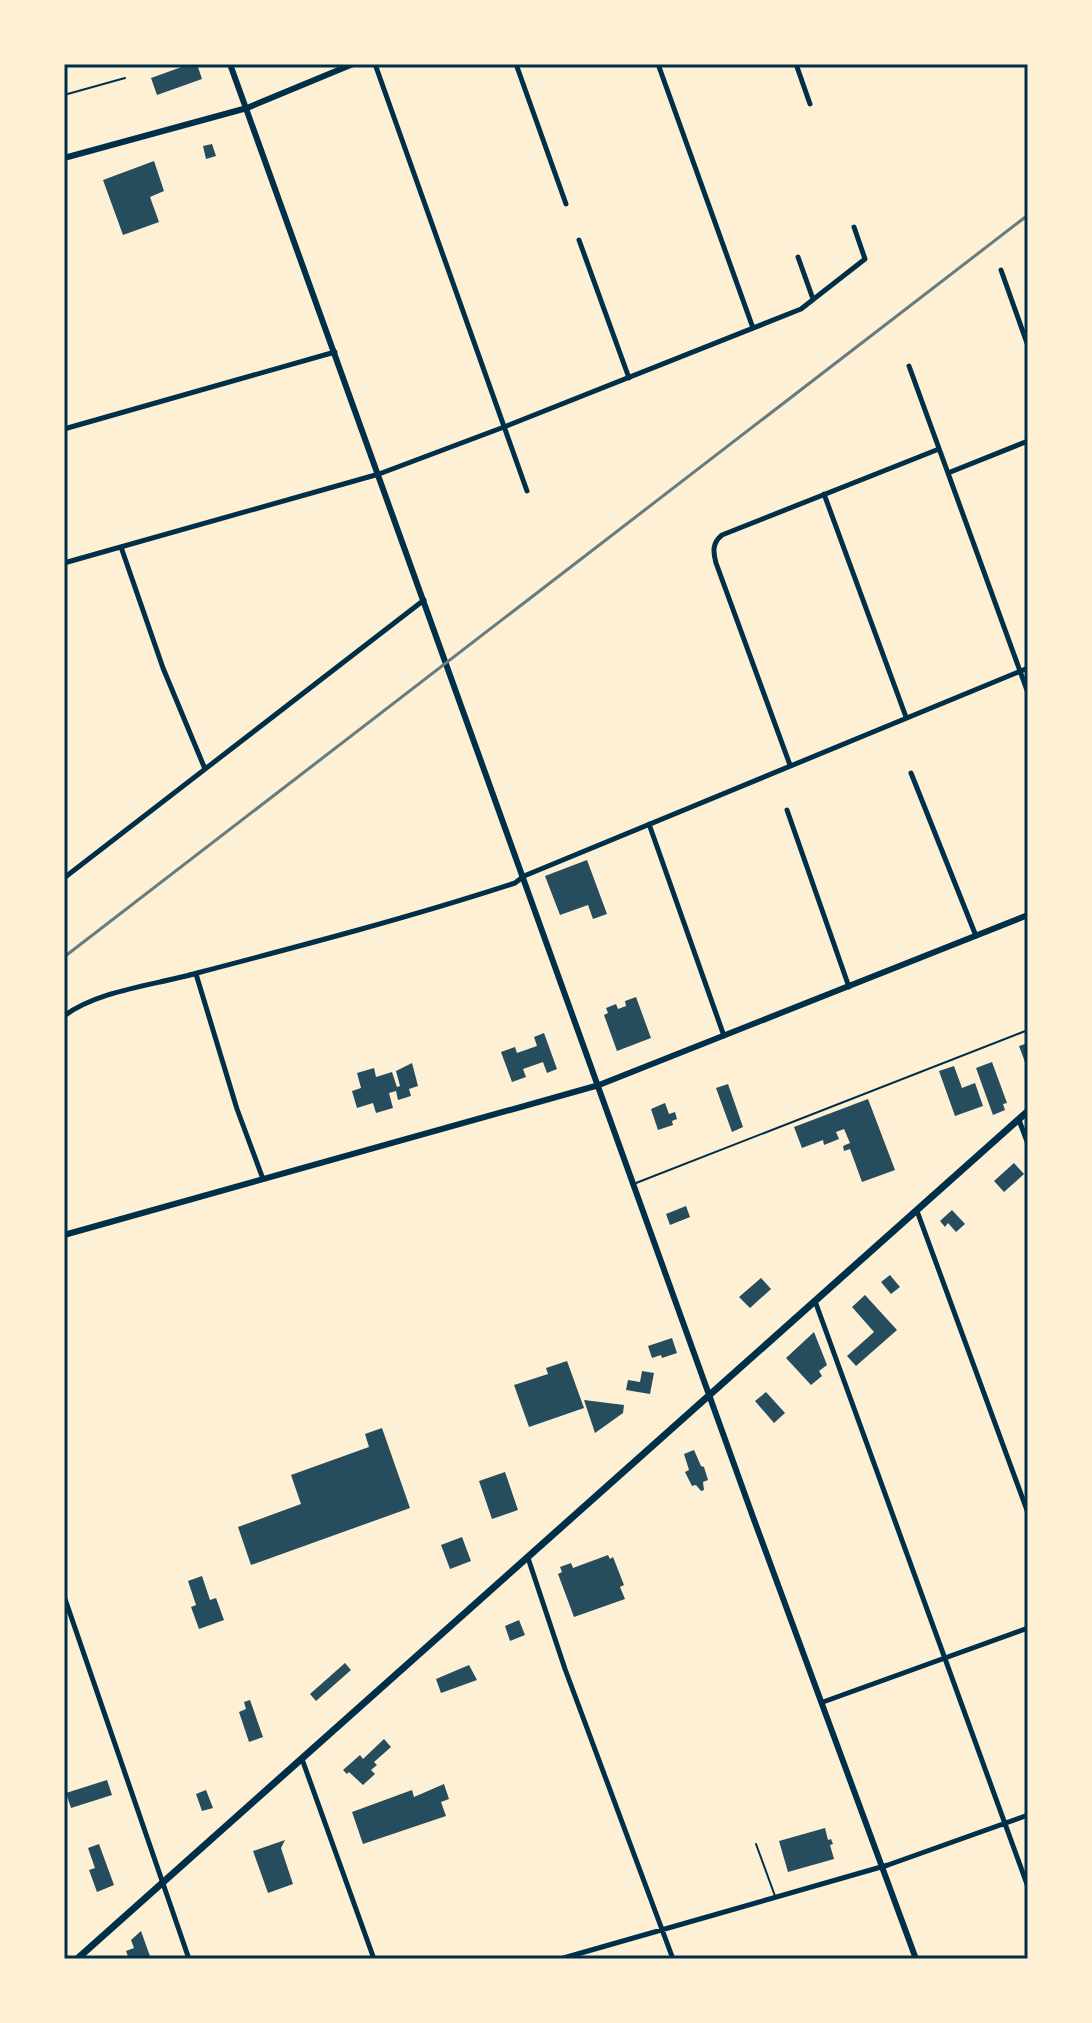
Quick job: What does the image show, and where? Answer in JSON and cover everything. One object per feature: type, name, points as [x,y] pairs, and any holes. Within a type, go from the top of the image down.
[{"type":"main road","points":[[230,64],[916,1959]]},
{"type":"main road","points":[[64,158],[247,108],[353,64]]},
{"type":"main road","points":[[64,1235],[599,1085],[1028,915]]},
{"type":"main road","points":[[77,1959],[1028,1111]]},
{"type":"street","points":[[375,64],[527,491]]},
{"type":"street","points":[[516,64],[566,204]]},
{"type":"street","points":[[658,64],[753,328]]},
{"type":"street","points":[[796,64],[810,104]]},
{"type":"street","points":[[64,563],[379,474],[801,309],[865,259],[854,227]]},
{"type":"street","points":[[579,240],[629,378]]},
{"type":"street","points":[[798,257],[813,299]]},
{"type":"street","points":[[1001,270],[1028,346]]},
{"type":"street","points":[[64,429],[335,352]]},
{"type":"street","points":[[909,366],[1028,693]]},
{"type":"street","points":[[948,473],[1028,441]]},
{"type":"street","points":[[790,765],[716,563],[713,552],[715,543],[722,535],[939,449]]},
{"type":"street","points":[[824,494],[906,717]]},
{"type":"street","points":[[121,547],[163,668],[205,769]]},
{"type":"street","points":[[64,878],[424,600]]},
{"type":"street","points":[[64,1016],[89,1002],[515,883],[524,876],[1028,668]]},
{"type":"street","points":[[911,773],[976,936]]},
{"type":"street","points":[[787,810],[849,987]]},
{"type":"street","points":[[649,824],[724,1036]]},
{"type":"street","points":[[196,974],[237,1109],[263,1179]]},
{"type":"street","points":[[1019,1120],[1028,1144]]},
{"type":"street","points":[[917,1211],[1028,1513]]},
{"type":"street","points":[[815,1301],[1028,1887]]},
{"type":"street","points":[[528,1558],[565,1669],[673,1959]]},
{"type":"street","points":[[64,1596],[189,1959]]},
{"type":"street","points":[[823,1702],[1028,1628]]},
{"type":"street","points":[[302,1759],[374,1959]]},
{"type":"street","points":[[560,1959],[882,1867],[1028,1815]]},
{"type":"lane","points":[[64,95],[125,78]]},
{"type":"lane","points":[[635,1184],[1028,1030]]},
{"type":"lane","points":[[756,1844],[776,1897]]},
{"type":"building","points":[[197,64],[202,79],[157,95],[151,78]]},
{"type":"building","points":[[212,144],[216,156],[206,159],[203,146]]},
{"type":"building","points":[[154,161],[164,191],[150,197],[159,222],[123,235],[103,180]]},
{"type":"building","points":[[587,860],[607,914],[593,919],[588,905],[560,915],[545,876]]},
{"type":"building","points":[[636,997],[651,1038],[617,1051],[604,1015],[608,1013],[606,1008],[616,1004],[618,1009],[626,1006],[625,1001]]},
{"type":"building","points":[[544,1033],[557,1069],[547,1073],[543,1062],[523,1069],[526,1077],[512,1082],[501,1052],[515,1047],[517,1053],[537,1046],[534,1037]]},
{"type":"building","points":[[1028,1043],[1028,1070],[1019,1046]]},
{"type":"building","points":[[992,1062],[1007,1103],[1003,1104],[1005,1110],[993,1115],[976,1068]]},
{"type":"building","points":[[412,1063],[418,1086],[409,1089],[411,1096],[398,1100],[396,1091],[389,1093],[393,1108],[376,1113],[373,1103],[357,1108],[352,1091],[361,1088],[357,1073],[374,1068],[376,1077],[392,1072],[397,1087],[400,1086],[396,1071]]},
{"type":"building","points":[[954,1066],[962,1088],[975,1083],[983,1106],[955,1116],[939,1071]]},
{"type":"building","points":[[728,1084],[743,1127],[732,1132],[716,1088]]},
{"type":"building","points":[[868,1099],[895,1170],[862,1182],[850,1149],[844,1151],[843,1146],[850,1143],[844,1129],[836,1132],[839,1139],[824,1145],[823,1140],[802,1148],[794,1127]]},
{"type":"building","points":[[665,1103],[669,1114],[675,1112],[677,1119],[672,1121],[673,1125],[658,1130],[651,1109]]},
{"type":"building","points":[[1014,1163],[1024,1174],[1004,1192],[994,1181]]},
{"type":"building","points":[[686,1206],[690,1217],[670,1225],[666,1214]]},
{"type":"building","points":[[952,1210],[965,1224],[956,1232],[948,1223],[945,1227],[940,1221]]},
{"type":"building","points":[[890,1275],[900,1287],[891,1294],[881,1282]]},
{"type":"building","points":[[761,1278],[771,1289],[750,1308],[739,1297]]},
{"type":"building","points":[[865,1295],[897,1330],[856,1366],[847,1356],[874,1332],[852,1307]]},
{"type":"building","points":[[814,1332],[827,1365],[819,1371],[822,1376],[811,1385],[786,1358]]},
{"type":"building","points":[[672,1338],[677,1353],[652,1358],[648,1346]]},
{"type":"building","points":[[567,1361],[584,1408],[529,1427],[514,1385],[548,1374],[546,1368]]},
{"type":"building","points":[[642,1371],[654,1373],[650,1394],[626,1390],[628,1380],[640,1382]]},
{"type":"building","points":[[766,1392],[785,1413],[774,1423],[755,1401]]},
{"type":"building","points":[[584,1400],[624,1405],[623,1413],[595,1433]]},
{"type":"building","points":[[382,1428],[410,1508],[251,1565],[238,1527],[301,1504],[291,1475],[369,1447],[365,1434]]},
{"type":"building","points":[[694,1450],[708,1480],[703,1482],[704,1490],[701,1491],[696,1485],[692,1486],[685,1472],[689,1470],[684,1454]]},
{"type":"building","points":[[505,1472],[518,1510],[492,1519],[479,1481]]},
{"type":"building","points":[[462,1537],[471,1561],[450,1569],[441,1545]]},
{"type":"building","points":[[608,1555],[610,1559],[613,1557],[624,1585],[620,1587],[625,1599],[574,1617],[558,1574],[562,1572],[560,1567],[571,1563],[573,1568]]},
{"type":"building","points":[[202,1576],[210,1600],[216,1598],[224,1620],[199,1629],[191,1607],[196,1605],[188,1581]]},
{"type":"building","points":[[519,1620],[525,1635],[510,1641],[505,1626]]},
{"type":"building","points":[[345,1663],[351,1670],[316,1701],[310,1694]]},
{"type":"building","points":[[469,1665],[477,1680],[441,1693],[436,1679]]},
{"type":"building","points":[[250,1700],[263,1737],[249,1742],[239,1712],[246,1709],[244,1702]]},
{"type":"building","points":[[384,1739],[391,1747],[374,1762],[377,1765],[371,1770],[375,1774],[363,1785],[343,1770],[360,1755],[363,1759]]},
{"type":"building","points":[[107,1780],[112,1795],[71,1808],[66,1793]]},
{"type":"building","points":[[444,1784],[449,1799],[441,1802],[446,1816],[363,1844],[352,1812],[412,1790],[414,1797]]},
{"type":"building","points":[[206,1790],[213,1808],[202,1811],[196,1794]]},
{"type":"building","points":[[825,1828],[828,1840],[831,1839],[833,1844],[830,1845],[834,1859],[788,1872],[779,1841]]},
{"type":"building","points":[[285,1840],[281,1848],[293,1884],[268,1893],[253,1851]]},
{"type":"building","points":[[99,1844],[114,1885],[97,1892],[89,1870],[95,1868],[88,1848]]},
{"type":"building","points":[[141,1931],[151,1959],[129,1959],[126,1951],[134,1948],[131,1940]]},
{"type":"railway","points":[[64,957],[1028,215]]}]
